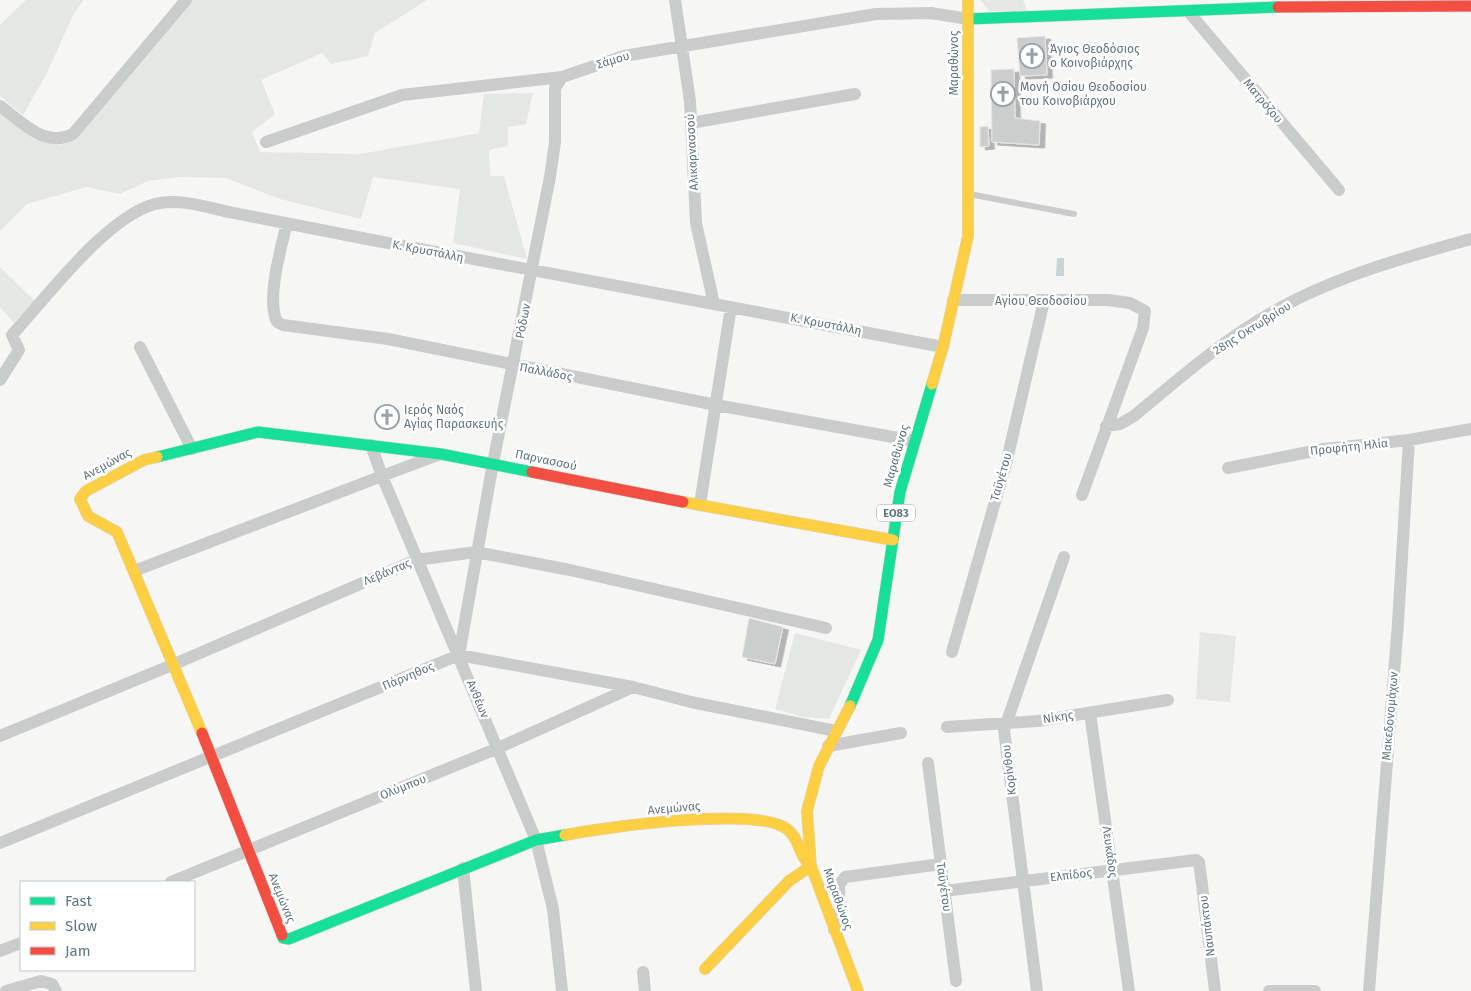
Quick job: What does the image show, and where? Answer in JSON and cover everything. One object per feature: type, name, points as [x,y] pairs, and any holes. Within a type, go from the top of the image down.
[{"type":"street","points":[[0,106],[46,138],[62,138],[73,134],[186,0]]},
{"type":"street","name":"Αλικαρνασσού","points":[[675,0],[683,46],[691,123],[696,223],[714,304]]},
{"type":"street","name":"Μαραθώνος","points":[[858,991],[811,866],[808,811],[812,788],[828,746],[859,688],[874,652],[881,625],[900,492],[943,347],[968,236],[968,0]]},
{"type":"street","points":[[968,19],[1188,11],[1263,4],[1471,6]]},
{"type":"street","name":"Ματρόζου","points":[[1188,11],[1339,190]]},
{"type":"street","name":"Σάμου","points":[[266,142],[402,95],[562,77],[618,57],[876,14],[931,13],[968,19]]},
{"type":"street","name":"Ρόδων","points":[[460,655],[476,552],[533,271],[550,177],[555,142],[554,91],[562,77]]},
{"type":"street","points":[[691,123],[855,94]]},
{"type":"street","name":"Κ. Κρυστάλλη","points":[[0,380],[19,350],[12,335],[96,244],[139,211],[153,205],[176,203],[943,347]]},
{"type":"street","name":"Παλλάδος","points":[[287,223],[275,287],[273,311],[277,322],[298,328],[388,339],[514,366],[915,441]]},
{"type":"street","name":"28ης Οκτωβρίου","points":[[1106,426],[1120,424],[1134,416],[1216,349],[1278,309],[1347,278],[1471,238]]},
{"type":"street","name":"Αγίου Θεοδοσίου","points":[[953,300],[1108,300],[1130,303],[1145,312],[1143,328],[1106,426]]},
{"type":"street","name":"Ταϋγέτου","points":[[952,652],[1007,460],[1044,301]]},
{"type":"street","points":[[700,504],[731,307]]},
{"type":"street","points":[[140,348],[192,449]]},
{"type":"street","points":[[1082,494],[1106,426]]},
{"type":"street","name":"Προφήτη Ηλία","points":[[1228,468],[1324,449],[1409,440],[1471,429]]},
{"type":"street","name":"Παρνασσού","points":[[192,449],[258,432],[441,454],[624,491],[893,540]]},
{"type":"street","name":"Μακεδονομάχων","points":[[1369,991],[1398,623],[1409,440]]},
{"type":"street","name":"Ανθέων","points":[[371,445],[416,560],[460,655],[536,840],[553,909],[562,991]]},
{"type":"street","name":"Ανεμώνας","points":[[192,449],[144,460],[86,491],[80,499],[88,516],[117,532],[212,758],[283,938],[289,939],[536,840],[634,825],[744,818],[769,822],[787,829],[795,838],[802,859],[811,866]]},
{"type":"street","points":[[134,571],[441,454]]},
{"type":"street","name":"Λεβάντας","points":[[0,736],[172,665],[416,560],[476,552],[570,570],[826,628]]},
{"type":"street","name":"Κορίνθου","points":[[1038,991],[1005,734],[1006,723],[1015,704],[1064,557]]},
{"type":"street","points":[[460,655],[632,687],[836,732]]},
{"type":"street","name":"Πάρνηθος","points":[[0,843],[212,758],[460,655]]},
{"type":"street","name":"Ολύμπου","points":[[173,881],[498,748],[632,687]]},
{"type":"street","name":"Νίκης","points":[[947,727],[1006,723],[1168,700]]},
{"type":"street","name":"Λευκάδος","points":[[1090,712],[1129,991]]},
{"type":"street","points":[[828,746],[901,733]]},
{"type":"street","name":"Ταϋγέτου","points":[[928,763],[956,981]]},
{"type":"street","name":"Ελπίδος","points":[[944,891],[1198,861]]},
{"type":"street","name":"Ναυπάκτου","points":[[1198,861],[1215,991]]},
{"type":"street","points":[[834,930],[840,926],[839,885],[845,877],[941,864]]},
{"type":"street","points":[[705,969],[789,881],[811,866]]},
{"type":"street","points":[[463,868],[476,991]]},
{"type":"street","points":[[0,951],[20,943]]},
{"type":"street","points":[[643,972],[645,991]]},
{"type":"street","points":[[6,991],[41,981],[52,984],[56,991]]},
{"type":"street","points":[[1269,991],[1315,991]]},
{"type":"lane","points":[[968,194],[1074,214]]},
{"type":"shaded area","points":[[26,0],[84,0],[74,13],[46,75],[23,115],[0,96],[0,25]]},
{"type":"shaded area","points":[[192,0],[427,0],[375,33],[368,56],[331,64],[322,53],[261,80],[275,114],[252,132],[260,152],[360,154],[479,133],[484,94],[533,93],[526,124],[508,127],[508,146],[489,150],[490,176],[504,176],[527,259],[453,243],[460,189],[373,177],[361,219],[280,199],[226,178],[178,177],[148,181],[120,194],[86,187],[27,204],[0,231],[0,113],[41,141],[61,145],[76,139]]},
{"type":"shaded area","points":[[980,0],[1023,0],[1027,11],[989,11]]},
{"type":"shaded area","points":[[1057,258],[1064,258],[1064,276],[1056,276]]},
{"type":"shaded area","points":[[0,267],[35,301],[14,323],[0,307]]},
{"type":"shaded area","points":[[1200,632],[1236,636],[1230,702],[1196,699]]},
{"type":"shaded area","points":[[795,633],[861,650],[829,719],[803,717],[775,709]]},
{"type":"building","name":"Άγιος Θεοδόσιος ο Κοινοβιάρχης","points":[[1045,36],[1047,75],[1020,76],[1017,38]]},
{"type":"building","name":"Μονή Οσίου Θεοδοσίου του Κοινοβιάρχου","points":[[1014,69],[1015,118],[1040,121],[1039,145],[992,142],[991,70]]},
{"type":"building","points":[[988,126],[989,146],[980,147],[980,127]]},
{"type":"building","points":[[749,618],[783,627],[775,664],[742,657]]},
{"type":"traffic: fast","points":[[968,19],[1278,7]]},
{"type":"traffic: fast","points":[[850,706],[878,640],[900,492],[932,384]]},
{"type":"traffic: fast","points":[[157,457],[258,432],[441,454],[532,472]]},
{"type":"traffic: fast","points":[[282,935],[283,938],[289,939],[536,840],[565,835]]},
{"type":"traffic: slow","points":[[932,384],[943,347],[968,236],[968,0]]},
{"type":"traffic: slow","points":[[157,457],[144,460],[86,491],[80,499],[88,516],[117,532],[202,733]]},
{"type":"traffic: slow","points":[[683,502],[893,540]]},
{"type":"traffic: slow","points":[[850,706],[819,766],[807,811],[811,866],[858,991]]},
{"type":"traffic: slow","points":[[565,835],[613,827],[680,820],[714,819],[745,819],[771,822],[787,829],[794,837],[811,866],[789,881],[705,969]]},
{"type":"traffic: jam","points":[[1278,7],[1471,6]]},
{"type":"traffic: jam","points":[[532,472],[683,502]]},
{"type":"traffic: jam","points":[[202,733],[282,935]]},
{"type":"place","name":"Άγιος Θεοδόσιος ο Κοινοβιάρχης","points":[[1032,56]]},
{"type":"place","name":"Μονή Οσίου Θεοδοσίου του Κοινοβιάρχου","points":[[1003,94]]},
{"type":"place","name":"Ιερός Ναός Αγίας Παρασκευής","points":[[387,417]]}]
